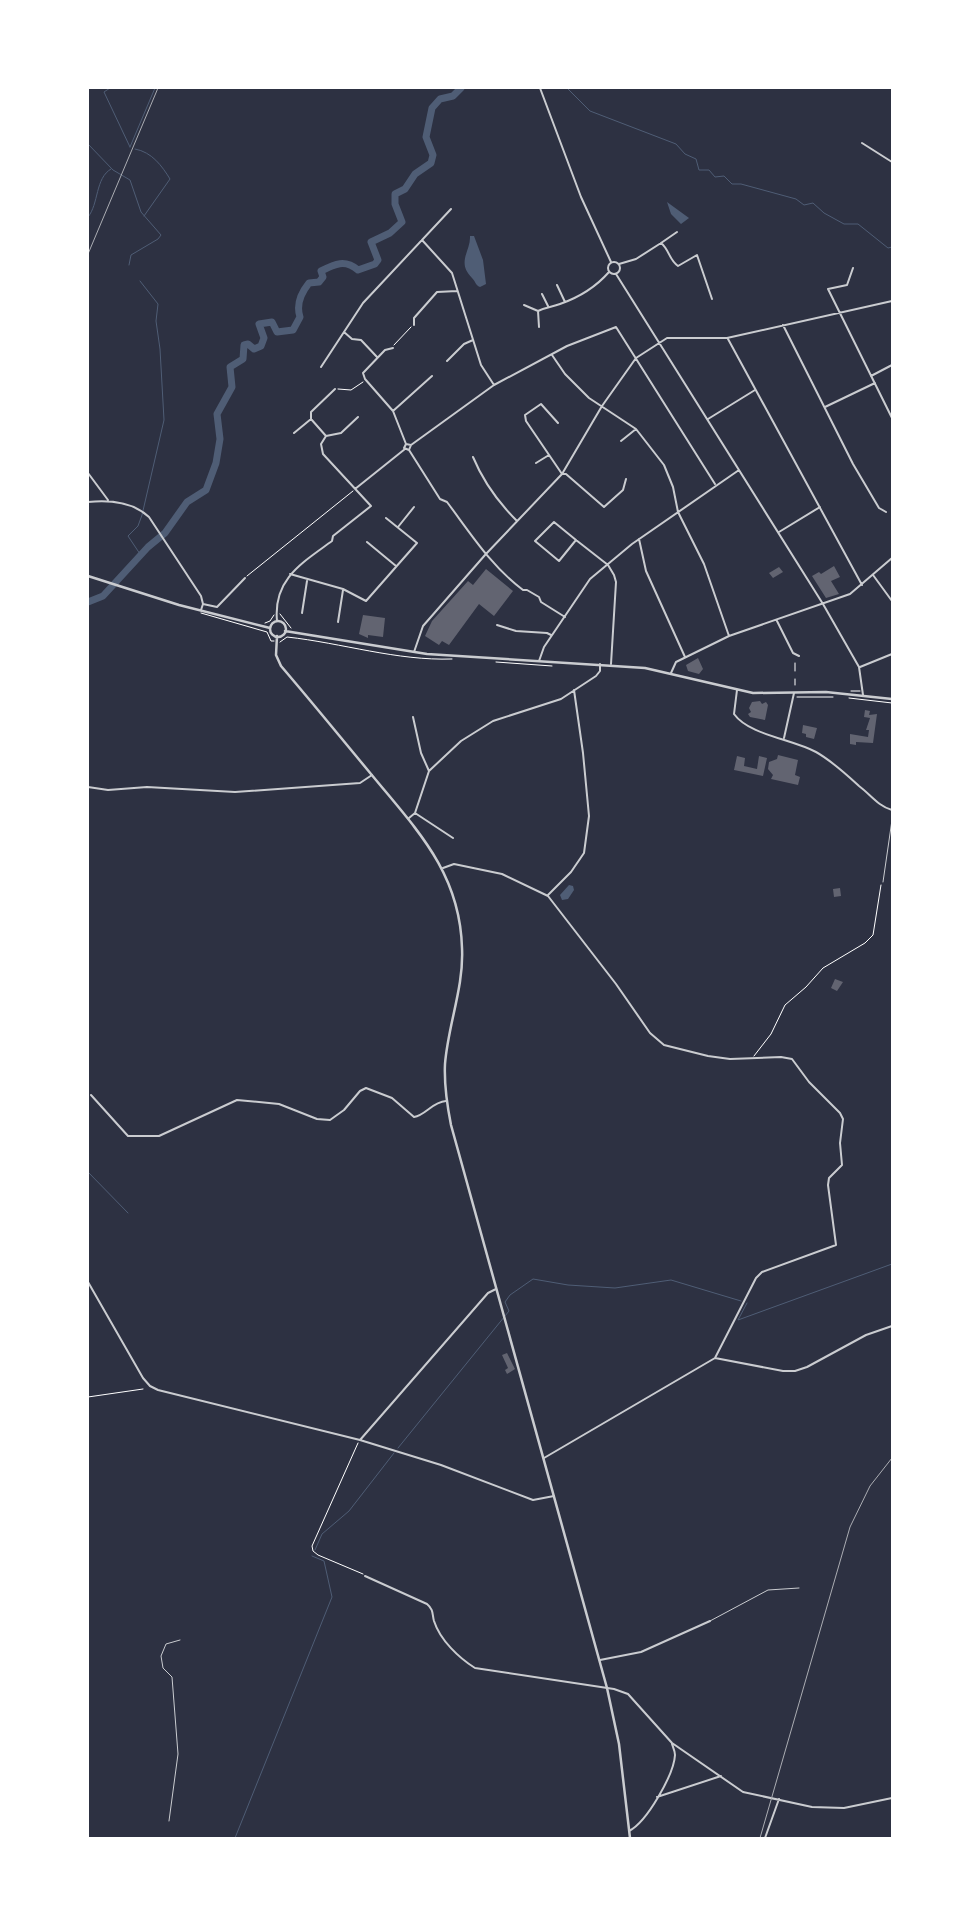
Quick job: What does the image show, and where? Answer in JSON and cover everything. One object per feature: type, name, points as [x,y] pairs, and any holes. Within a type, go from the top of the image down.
[{"type":"street","points":[[540,88],[581,197],[611,262]]},
{"type":"street","points":[[862,143],[892,162]]},
{"type":"street","points":[[321,367],[363,303],[451,208]]},
{"type":"street","points":[[611,262],[619,264],[636,259],[677,232]]},
{"type":"street","points":[[422,239],[452,273],[481,365],[494,385]]},
{"type":"street","points":[[661,243],[673,263],[678,266],[697,255],[712,298]]},
{"type":"street","points":[[609,272],[608,265],[611,262]]},
{"type":"street","points":[[616,274],[619,271],[619,264]]},
{"type":"street","points":[[853,268],[847,285],[828,289],[892,418]]},
{"type":"street","points":[[609,272],[616,274],[660,342],[823,604],[859,667],[863,695]]},
{"type":"street","points":[[538,311],[592,290],[609,272]]},
{"type":"street","points":[[557,285],[565,302]]},
{"type":"street","points":[[414,326],[414,318],[437,292],[458,290]]},
{"type":"street","points":[[542,294],[548,306]]},
{"type":"street","points":[[414,652],[423,626],[517,520],[562,474],[602,406],[636,358],[667,338],[727,338],[892,301]]},
{"type":"street","points":[[524,304],[538,311]]},
{"type":"street","points":[[538,311],[539,327]]},
{"type":"street","points":[[783,325],[868,490],[879,508],[886,512]]},
{"type":"street","points":[[409,450],[411,445],[494,385],[587,337],[616,327],[715,484]]},
{"type":"street","points":[[344,332],[352,339],[361,340],[377,357]]},
{"type":"street","points":[[727,338],[862,585]]},
{"type":"street","points":[[447,362],[464,344],[473,340]]},
{"type":"street","points":[[355,489],[405,449],[406,444],[394,411],[365,379],[363,373],[385,350],[393,348]]},
{"type":"street","points":[[552,355],[564,374],[589,398],[636,429],[664,465],[673,487],[678,512],[704,564],[729,636]]},
{"type":"street","points":[[871,376],[892,365]]},
{"type":"street","points":[[394,411],[432,376]]},
{"type":"street","points":[[825,407],[875,383]]},
{"type":"street","points":[[326,436],[312,419],[310,412],[335,389]]},
{"type":"street","points":[[708,420],[755,390]]},
{"type":"street","points":[[558,423],[541,404],[525,415],[526,421],[562,474],[566,474],[604,506],[623,490],[626,479]]},
{"type":"street","points":[[277,621],[277,601],[290,574],[371,506],[324,454],[321,444],[326,436],[341,433],[358,417]]},
{"type":"street","points":[[294,433],[312,419]]},
{"type":"street","points":[[621,441],[636,429]]},
{"type":"street","points":[[406,444],[411,445]]},
{"type":"street","points":[[405,449],[409,450],[440,499],[447,502],[485,555],[516,585],[539,597],[541,602],[565,617]]},
{"type":"street","points":[[536,463],[549,455]]},
{"type":"street","points":[[472,457],[481,476],[504,509],[517,520]]},
{"type":"street","points":[[539,661],[541,653],[551,636],[590,579],[640,539],[715,484],[739,470]]},
{"type":"street","points":[[88,473],[108,500]]},
{"type":"street","points":[[88,502],[108,500],[145,513],[201,596],[203,604],[201,613]]},
{"type":"street","points":[[398,527],[414,507]]},
{"type":"street","points":[[779,532],[820,507]]},
{"type":"street","points":[[290,574],[343,589],[366,602],[417,543],[386,518]]},
{"type":"street","points":[[576,540],[559,561],[535,541],[554,522],[608,565],[616,582],[611,664]]},
{"type":"street","points":[[640,539],[646,571],[685,657]]},
{"type":"street","points":[[367,542],[396,566]]},
{"type":"street","points":[[671,673],[676,662],[729,636],[850,594],[892,558]]},
{"type":"street","points":[[873,575],[892,601]]},
{"type":"street","points":[[88,576],[201,613],[270,628]]},
{"type":"street","points":[[203,604],[217,607],[245,578]]},
{"type":"street","points":[[302,613],[307,580]]},
{"type":"street","points":[[338,622],[343,589]]},
{"type":"street","points":[[776,620],[793,653],[799,656]]},
{"type":"street","points":[[270,628],[273,622],[277,621]]},
{"type":"street","points":[[270,628],[273,634],[277,636],[283,635],[285,631],[284,624],[277,621]]},
{"type":"street","points":[[498,625],[516,631],[547,633],[551,636]]},
{"type":"street","points":[[285,631],[414,652],[611,664],[671,673],[753,693],[794,695],[826,692],[892,699]]},
{"type":"street","points":[[277,636],[276,655],[281,666],[411,820],[443,868],[450,884],[458,915],[462,946],[461,979],[446,1063],[446,1101],[451,1125],[607,1688],[619,1744],[630,1831],[630,1837],[624,1838]]},
{"type":"street","points":[[859,667],[892,654]]},
{"type":"street","points":[[411,820],[429,771],[449,750],[492,721],[554,702],[598,674],[600,664]]},
{"type":"street","points":[[548,896],[571,872],[584,853],[589,816],[574,690]]},
{"type":"street","points":[[736,690],[733,712],[735,717],[746,728],[784,738],[817,753],[858,785],[880,806],[892,810]]},
{"type":"street","points":[[784,738],[794,695]]},
{"type":"street","points":[[413,717],[421,752],[429,771]]},
{"type":"street","points":[[88,787],[108,790],[147,787],[251,791],[360,783],[372,776]]},
{"type":"street","points":[[415,813],[453,838]]},
{"type":"street","points":[[443,868],[454,864],[502,874],[548,896],[655,1038],[664,1044],[708,1056],[752,1059],[781,1057],[792,1059],[809,1082],[840,1113],[843,1119],[840,1143],[842,1165],[829,1178],[828,1185],[836,1245],[762,1272],[756,1278],[715,1358],[544,1458]]},
{"type":"street","points":[[91,1095],[128,1136],[142,1137],[159,1136],[236,1100],[279,1104],[326,1120],[335,1117],[350,1105],[360,1091],[366,1088],[392,1098],[414,1117],[420,1116],[437,1102],[446,1101]]},
{"type":"street","points":[[88,1282],[150,1386],[177,1396],[360,1440],[441,1466],[533,1500],[554,1496]]},
{"type":"street","points":[[360,1440],[488,1292],[496,1289]]},
{"type":"street","points":[[715,1358],[783,1371],[795,1371],[815,1363],[866,1335],[892,1326]]},
{"type":"street","points":[[366,1576],[428,1604],[433,1609],[434,1621],[441,1634],[462,1660],[475,1668],[607,1688],[628,1694],[672,1743],[743,1792],[812,1807],[844,1808],[892,1798]]},
{"type":"street","points":[[600,1660],[641,1652],[710,1621]]},
{"type":"street","points":[[630,1831],[643,1820],[673,1764],[675,1753],[672,1743]]},
{"type":"street","points":[[657,1797],[721,1776]]},
{"type":"street","points":[[765,1838],[779,1799]]},
{"type":"lane","points":[[883,882],[892,820]]},
{"type":"lane","points":[[710,1621],[768,1590],[799,1588]]},
{"type":"lane","points":[[169,1821],[178,1762],[177,1731],[172,1677],[162,1668],[161,1656],[166,1644],[180,1640]]},
{"type":"path","points":[[393,348],[401,335],[414,326]]},
{"type":"path","points":[[335,389],[351,390],[360,385],[365,379]]},
{"type":"path","points":[[245,578],[355,489]]},
{"type":"path","points":[[201,613],[267,632],[271,641]]},
{"type":"path","points":[[281,614],[294,629]]},
{"type":"path","points":[[265,623],[270,621],[273,615]]},
{"type":"path","points":[[280,642],[286,637],[292,638]]},
{"type":"path","points":[[795,663],[795,671]]},
{"type":"path","points":[[795,679],[795,685]]},
{"type":"path","points":[[794,695],[840,697]]},
{"type":"path","points":[[849,698],[892,703]]},
{"type":"path","points":[[752,1059],[771,1034],[785,1005],[806,988],[823,968],[865,942],[873,934],[874,916],[883,882]]},
{"type":"path","points":[[88,1397],[143,1389]]},
{"type":"path","points":[[360,1440],[312,1546],[313,1551],[318,1555],[366,1576]]},
{"type":"water","points":[[667,202],[689,218],[681,224],[671,214]]},
{"type":"water","points":[[470,236],[474,236],[483,260],[486,284],[480,287],[465,267],[465,257]]},
{"type":"water","points":[[569,885],[573,886],[574,890],[568,899],[562,900],[560,895]]},
{"type":"building","points":[[834,566],[840,577],[831,581],[839,594],[826,598],[812,576],[819,572],[821,574]]},
{"type":"building","points":[[779,567],[783,572],[773,578],[769,573]]},
{"type":"building","points":[[486,569],[513,591],[494,616],[479,604],[449,645],[442,641],[439,645],[425,636],[432,621],[468,581],[473,585]]},
{"type":"building","points":[[363,615],[385,618],[383,637],[368,635],[368,638],[359,634]]},
{"type":"building","points":[[698,658],[703,669],[699,674],[688,671],[686,665]]},
{"type":"building","points":[[760,701],[762,704],[766,702],[768,705],[765,720],[750,717],[748,714],[751,712],[749,708],[752,702]]},
{"type":"building","points":[[865,710],[870,711],[869,715],[877,714],[873,743],[856,742],[856,745],[850,744],[850,734],[868,737],[869,730],[866,730],[870,718],[864,717]]},
{"type":"building","points":[[803,725],[817,728],[814,739],[806,737],[806,734],[802,733]]},
{"type":"building","points":[[778,755],[798,760],[795,775],[800,777],[798,785],[771,779],[773,775],[768,769],[769,762],[777,759]]},
{"type":"building","points":[[737,756],[745,758],[744,766],[757,769],[759,756],[767,758],[763,776],[734,770]]},
{"type":"building","points":[[840,888],[841,896],[834,897],[833,889]]},
{"type":"building","points":[[835,979],[843,982],[837,991],[831,988]]},
{"type":"building","points":[[507,1353],[515,1369],[507,1374],[505,1370],[508,1368],[502,1355]]},
{"type":"waterway","points":[[110,88],[104,92],[130,147]]},
{"type":"waterway","points":[[130,147],[155,88]]},
{"type":"waterway","points":[[88,602],[103,596],[148,547],[165,533],[187,502],[206,490],[216,463],[220,439],[217,414],[232,387],[230,367],[243,359],[244,345],[248,344],[254,349],[261,346],[264,338],[259,324],[272,322],[277,332],[293,330],[300,317],[299,304],[302,295],[309,283],[319,282],[323,277],[321,271],[340,264],[349,265],[358,270],[375,264],[378,260],[371,242],[390,233],[402,222],[395,204],[395,194],[405,189],[415,174],[431,163],[433,155],[426,137],[432,108],[440,99],[453,96],[461,88]]},
{"type":"waterway","points":[[567,88],[590,111],[676,144],[685,154],[696,159],[699,170],[709,170],[715,177],[724,176],[732,184],[741,184],[796,199],[804,205],[813,203],[824,213],[844,224],[858,224],[888,248],[892,247]]},
{"type":"waterway","points":[[88,144],[113,170],[130,180],[141,212],[161,235],[158,239],[131,255],[129,265]]},
{"type":"waterway","points":[[135,149],[151,156],[170,179],[144,216]]},
{"type":"waterway","points":[[88,217],[94,205],[102,178],[111,169]]},
{"type":"waterway","points":[[140,281],[158,304],[156,321],[160,349],[164,420],[142,515],[138,526],[128,536],[140,554],[140,558]]},
{"type":"waterway","points":[[88,1172],[128,1213]]},
{"type":"waterway","points":[[747,1303],[738,1320],[892,1264]]},
{"type":"waterway","points":[[398,1448],[509,1311],[505,1302],[510,1295],[533,1279],[568,1285],[615,1288],[671,1280],[741,1301]]},
{"type":"waterway","points":[[315,1550],[322,1534],[349,1511],[394,1453]]},
{"type":"waterway","points":[[235,1838],[332,1597],[324,1561],[312,1556]]},
{"type":"railway","points":[[88,254],[158,88]]},
{"type":"railway","points":[[760,1838],[850,1527],[870,1486],[892,1458]]}]
